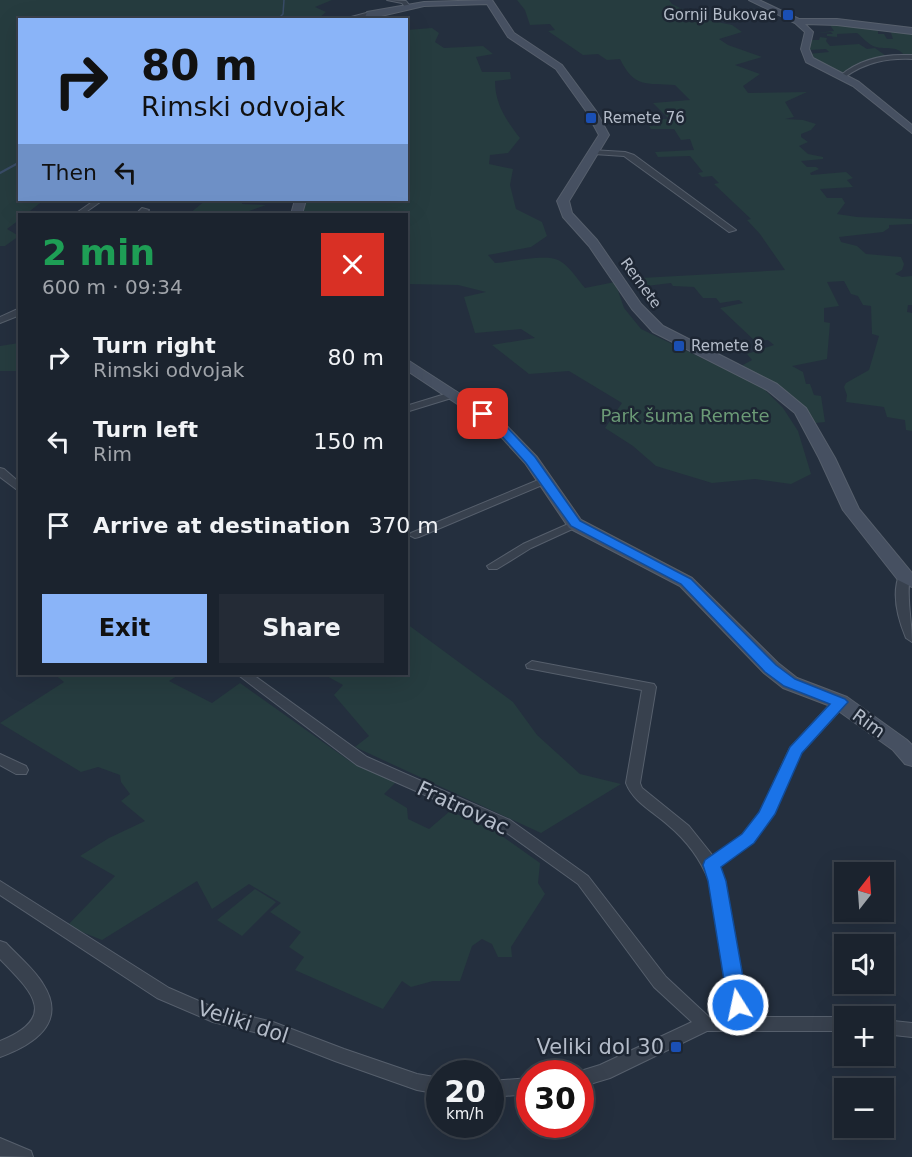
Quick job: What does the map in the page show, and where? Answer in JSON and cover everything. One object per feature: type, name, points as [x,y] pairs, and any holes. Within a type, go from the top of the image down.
[{"type":"street","points":[[390,0],[404,2],[407,6]]},
{"type":"street","points":[[753,0],[798,21],[809,32],[805,49],[806,57],[817,65],[843,76],[912,130]]},
{"type":"street","points":[[369,17],[407,6],[489,1]]},
{"type":"street","name":"Remete","points":[[489,1],[512,35],[559,67],[604,135],[563,201],[565,213],[597,248],[633,303],[658,329],[772,387],[801,411],[827,458],[851,510],[908,579]]},
{"type":"street","points":[[798,21],[845,23],[912,31]]},
{"type":"street","points":[[843,76],[875,59],[889,56],[912,57]]},
{"type":"street","points":[[594,152],[625,154],[631,157],[732,230]]},
{"type":"street","points":[[80,213],[98,201]]},
{"type":"street","points":[[0,320],[18,312]]},
{"type":"street","name":"Rim","points":[[408,364],[497,424],[531,460],[543,481],[575,524],[686,582],[771,668],[790,683],[840,702],[900,745],[912,759]]},
{"type":"street","points":[[408,408],[455,394]]},
{"type":"street","points":[[0,471],[18,487]]},
{"type":"street","points":[[415,536],[543,481]]},
{"type":"street","points":[[493,566],[527,546],[575,524]]},
{"type":"street","points":[[908,579],[902,583],[906,626],[912,638]]},
{"type":"street","points":[[532,665],[649,687],[633,783],[636,791],[680,825],[711,865],[717,881],[742,1026]]},
{"type":"street","name":"Fratrovac","points":[[246,675],[362,761],[505,824],[583,880],[660,982],[705,1024]]},
{"type":"street","points":[[711,865],[748,838],[766,814],[795,751],[840,702]]},
{"type":"street","points":[[0,759],[21,770]]},
{"type":"street","name":"Veliki dol","points":[[0,887],[163,993],[213,1015],[273,1029],[363,1064],[426,1084]]},
{"type":"street","points":[[0,948],[39,991],[45,1009],[40,1024],[21,1040],[0,1049]]},
{"type":"street","points":[[594,1074],[705,1024],[742,1026],[834,1024]]},
{"type":"street","points":[[894,1028],[912,1030]]},
{"type":"street","points":[[0,1147],[24,1157]]},
{"type":"green space","points":[[0,0],[332,0],[315,7],[326,12],[319,18],[18,18],[18,201],[43,201],[27,213],[18,213],[18,221],[7,229],[18,237],[5,246],[0,246]]},
{"type":"green space","name":"Park šuma Remete","points":[[517,0],[669,0],[672,4],[702,19],[732,25],[742,32],[719,39],[728,45],[762,57],[735,65],[760,74],[743,86],[748,93],[807,92],[785,102],[794,117],[785,119],[803,120],[816,124],[811,130],[801,134],[801,137],[808,142],[799,146],[808,154],[823,157],[823,159],[801,161],[807,167],[819,169],[810,173],[811,175],[846,172],[853,178],[847,180],[853,187],[820,189],[827,198],[842,198],[845,203],[837,214],[912,219],[912,224],[889,225],[889,228],[883,232],[839,237],[841,242],[857,246],[866,254],[901,257],[904,264],[902,270],[895,274],[902,277],[912,276],[912,305],[908,305],[907,312],[912,313],[912,431],[906,430],[905,420],[887,417],[884,407],[846,402],[847,395],[844,387],[846,383],[869,370],[879,336],[872,334],[871,306],[863,305],[858,296],[851,294],[844,281],[827,282],[839,306],[824,308],[824,322],[830,323],[827,359],[792,366],[803,372],[806,384],[810,384],[814,395],[821,396],[825,422],[815,423],[801,404],[783,389],[741,366],[752,360],[747,354],[774,345],[768,340],[755,341],[720,308],[743,303],[739,300],[720,303],[716,298],[703,298],[694,287],[673,286],[671,283],[646,286],[641,278],[785,270],[760,234],[747,220],[751,219],[714,184],[719,183],[712,176],[702,177],[698,173],[703,172],[690,156],[658,157],[655,152],[694,150],[690,139],[681,140],[674,129],[651,129],[649,126],[661,126],[660,119],[669,119],[653,103],[690,100],[675,85],[649,84],[636,79],[630,75],[620,59],[607,60],[598,54],[583,55],[548,31],[555,30],[550,24],[530,25],[525,10]]},
{"type":"green space","points":[[828,22],[886,29],[886,31],[878,31],[878,34],[884,34],[887,39],[893,39],[890,30],[912,32],[912,56],[904,55],[894,49],[873,46],[857,33],[837,34],[837,37],[827,36],[827,34],[833,34],[831,32],[816,33],[834,31]]},
{"type":"green space","name":"Park šuma Remete","points":[[432,28],[439,33],[435,42],[444,48],[483,46],[493,54],[476,57],[482,72],[510,72],[511,79],[495,81],[497,97],[502,111],[520,138],[508,153],[490,155],[489,164],[513,169],[510,185],[516,209],[542,222],[547,236],[531,247],[488,255],[495,263],[552,258],[562,262],[585,288],[615,282],[624,308],[641,329],[762,387],[783,408],[798,431],[811,474],[791,484],[755,479],[712,483],[656,466],[633,446],[605,428],[622,403],[569,371],[529,374],[492,345],[535,338],[521,329],[475,333],[464,297],[486,292],[458,285],[408,284],[408,213],[301,212],[304,201],[408,201],[408,30]]},
{"type":"green space","points":[[820,37],[827,38],[826,41],[830,46],[859,44],[867,49],[875,48],[886,56],[874,58],[841,73],[822,66],[808,54],[829,52],[826,49],[809,50],[812,40],[819,40]]},
{"type":"green space","points":[[205,201],[243,201],[242,204],[266,205],[244,213],[190,213]]},
{"type":"green space","points":[[18,343],[18,371],[0,371],[0,346]]},
{"type":"green space","points":[[408,625],[513,702],[537,735],[580,774],[621,784],[541,833],[355,747],[369,736],[334,695],[343,685],[325,675],[408,675]]},
{"type":"green space","points":[[55,675],[178,675],[169,681],[212,703],[240,683],[351,762],[396,782],[384,794],[407,808],[408,819],[429,829],[450,811],[495,831],[540,863],[538,883],[545,894],[511,947],[512,957],[498,957],[492,944],[482,939],[472,946],[460,981],[433,981],[411,987],[402,981],[383,1009],[295,970],[304,957],[289,947],[301,932],[270,912],[281,903],[249,884],[212,909],[197,881],[102,940],[67,926],[115,876],[80,856],[109,838],[145,821],[121,801],[130,794],[121,782],[120,775],[98,767],[81,772],[0,723],[64,682]]},
{"type":"green space","points":[[255,889],[276,902],[242,936],[217,920]]},
{"type":"waterway","points":[[279,18],[283,14],[284,0]]},
{"type":"waterway","points":[[0,173],[18,163]]},
{"type":"place","name":"Gornji Bukovac","points":[[788,15]]},
{"type":"place","name":"Remete 76","points":[[591,118]]},
{"type":"place","name":"Remete 8","points":[[679,346]]},
{"type":"place","name":"Veliki dol 30","points":[[676,1047]]},
{"type":"route","points":[[483,414],[497,424],[531,460],[543,481],[575,524],[686,582],[771,668],[790,683],[840,702],[795,751],[766,814],[748,838],[711,865],[717,881],[738,1005]]}]
